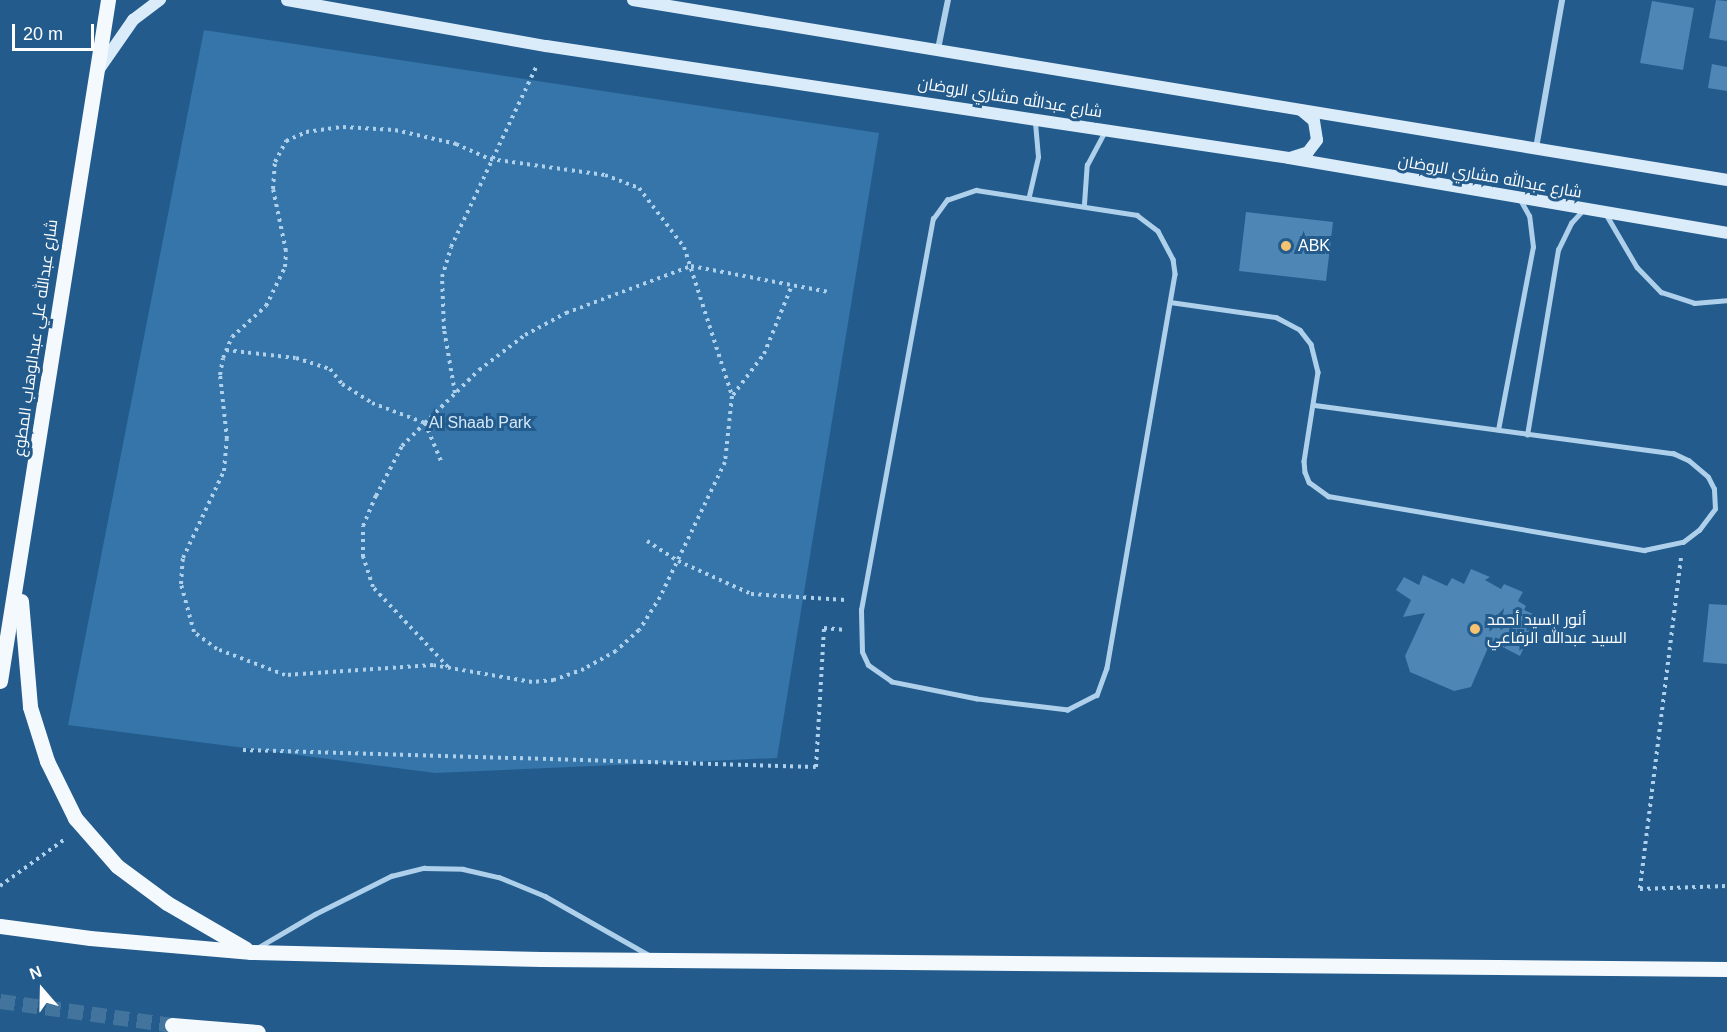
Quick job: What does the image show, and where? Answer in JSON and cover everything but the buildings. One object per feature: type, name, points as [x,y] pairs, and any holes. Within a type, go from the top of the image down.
[{"type":"main road","name":"شارع عبدالله علي عبدالوهاب المطوع","points":[[0,681],[21,568],[93,78],[108,0]]},
{"type":"main road","points":[[21,568],[22,639],[30,707],[59,791],[81,827],[117,866],[167,903],[251,952]]},
{"type":"main road","points":[[0,926],[90,938],[251,952],[656,960],[1727,969]]},
{"type":"main road","points":[[172,1025],[258,1032]]},
{"type":"street","points":[[93,78],[133,21],[160,0]]},
{"type":"street","name":"شارع عبدالله مشاري الروضان","points":[[287,0],[546,46],[1034,117],[1289,158],[1520,200],[1727,234]]},
{"type":"street","points":[[360,0],[364,14]]},
{"type":"street","points":[[633,0],[1727,180]]},
{"type":"street","points":[[938,50],[948,0]]},
{"type":"street","points":[[1536,148],[1562,0]]},
{"type":"street","points":[[1289,158],[1308,152],[1317,140],[1314,121],[1297,108]]},
{"type":"lane","points":[[1029,196],[1038,157],[1034,117]]},
{"type":"lane","points":[[1084,204],[1087,165],[1106,129]]},
{"type":"lane","points":[[976,190],[1084,204],[1137,215],[1158,231],[1173,259],[1175,274],[1107,668],[1097,695],[1076,707],[1055,711],[892,682],[868,665],[862,652],[860,632],[862,601],[933,219],[938,208],[962,193],[976,190]]},
{"type":"lane","points":[[1498,430],[1533,247],[1529,216],[1520,200]]},
{"type":"lane","points":[[1527,435],[1558,250],[1563,235],[1582,210]]},
{"type":"lane","points":[[1606,214],[1637,267],[1661,292],[1694,303],[1727,300]]},
{"type":"lane","points":[[1170,302],[1289,321],[1300,330],[1316,358],[1305,472],[1309,482],[1328,496],[1644,550],[1683,542],[1709,519],[1716,500],[1708,477],[1689,461],[1674,454],[1313,405]]},
{"type":"lane","points":[[251,952],[315,914],[391,876],[424,868],[463,869],[499,877],[545,896],[656,960]]},
{"type":"path","points":[[455,394],[444,329],[442,277],[451,247],[490,159],[546,46]]},
{"type":"path","points":[[343,127],[395,130],[456,144],[490,159],[605,174],[639,188],[684,247],[732,396],[725,462],[678,561],[639,630],[616,651],[584,669],[554,680],[532,682],[448,667],[285,675],[217,650],[194,632],[181,584],[183,558],[224,471],[227,440],[220,375],[226,350],[232,337],[266,306],[279,287],[285,267],[286,251],[273,189],[275,162],[286,141],[306,132],[343,127]]},
{"type":"path","points":[[448,667],[373,587],[363,557],[363,526],[402,446],[479,369],[525,335],[567,313],[691,266],[828,292]]},
{"type":"path","points":[[732,396],[764,354],[792,285]]},
{"type":"path","points":[[226,350],[314,362],[330,369],[342,384],[372,403],[425,423],[441,460]]},
{"type":"path","points":[[646,541],[678,561],[751,594],[862,601]]},
{"type":"path","points":[[1683,542],[1640,889],[1727,886]]},
{"type":"path","points":[[243,750],[816,767],[824,628],[860,632]]},
{"type":"path","points":[[0,886],[81,827]]},
{"type":"green space","name":"Al Shaab Park","points":[[204,30],[879,133],[777,758],[435,773],[68,725]]},
{"type":"tunnel","points":[[0,1001],[172,1025]]},
{"type":"place","name":"ABK","points":[[1286,246]]},
{"type":"place","name":"أنور السيد أحمد السيد عبدالله الرفاعي","points":[[1475,629]]}]
